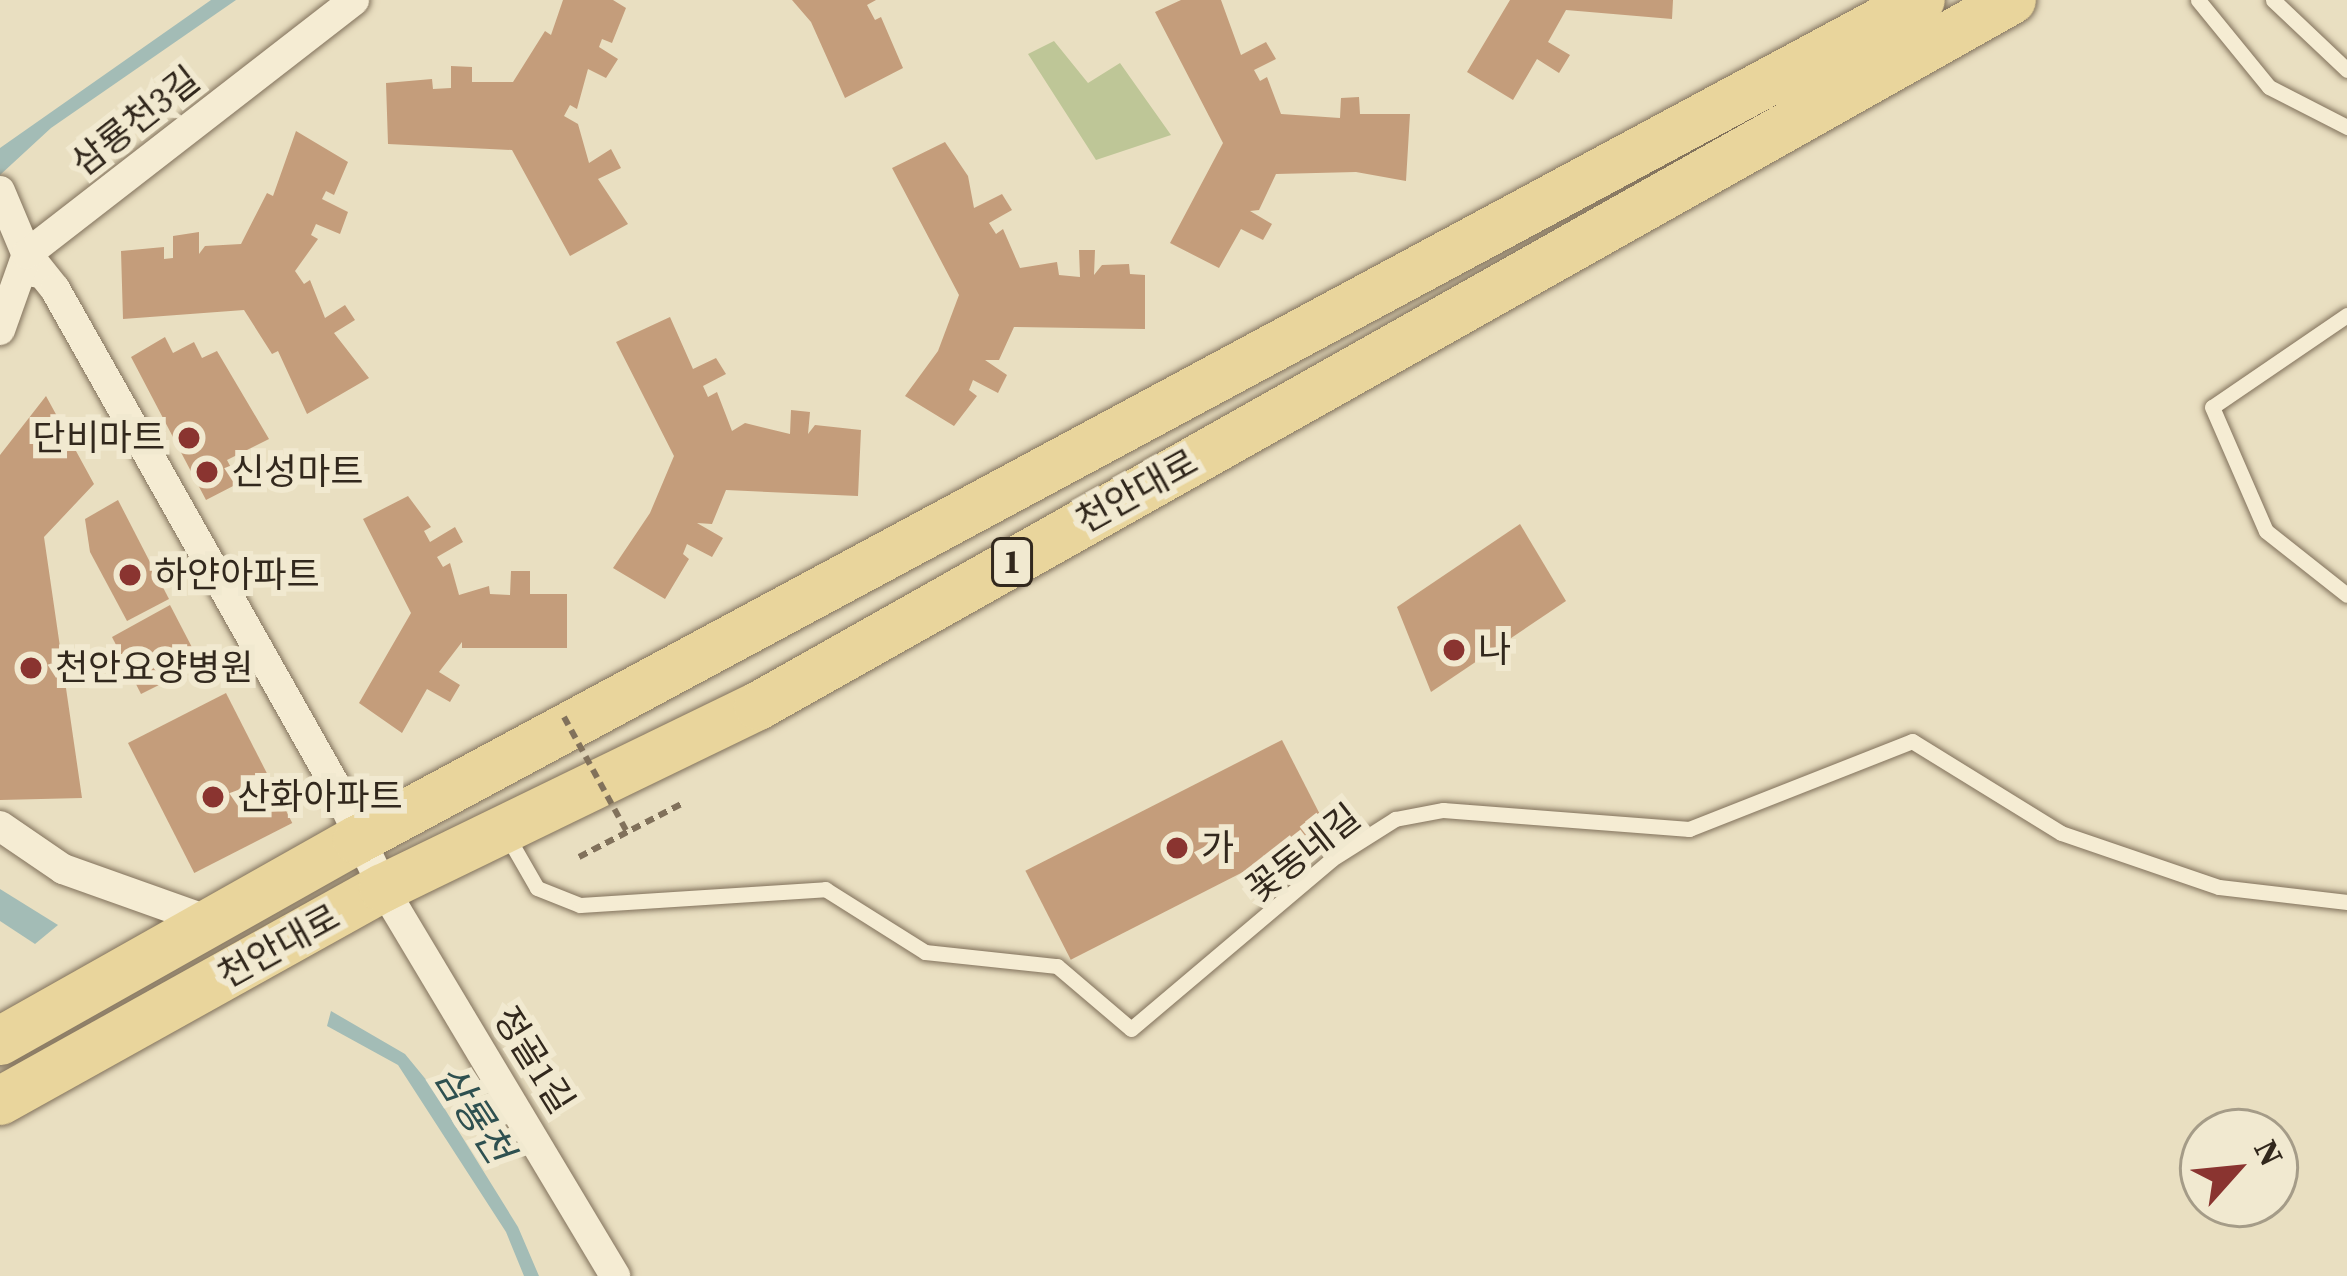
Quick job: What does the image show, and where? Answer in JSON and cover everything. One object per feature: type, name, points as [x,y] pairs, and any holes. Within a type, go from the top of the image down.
[{"type":"main road","name":"천안대로","points":[[0,1041],[357,840],[1921,0]]},
{"type":"main road","name":"천안대로","points":[[0,1101],[383,888],[502,826],[758,706],[2012,0]]},
{"type":"street","name":"삼룡천3길","points":[[27,254],[354,0]]},
{"type":"street","name":"정골1길","points":[[7,203],[46,303],[194,569],[325,799],[357,840],[615,1276]]},
{"type":"street","points":[[0,330],[27,254]]},
{"type":"street","points":[[0,826],[63,869],[212,922]]},
{"type":"lane","points":[[2198,0],[2269,87],[2347,127]]},
{"type":"lane","points":[[2273,0],[2347,70]]},
{"type":"lane","points":[[2347,315],[2212,407],[2266,531],[2347,596]]},
{"type":"lane","name":"꽃동네길","points":[[502,826],[537,888],[580,905],[825,889],[926,952],[1057,966],[1131,1029],[1333,859],[1396,819],[1443,810],[1689,829],[1912,742],[2060,833],[2219,887],[2347,902]]},
{"type":"path","points":[[564,716],[627,832]]},
{"type":"path","points":[[579,857],[686,802]]},
{"type":"green space","points":[[1054,41],[1088,83],[1120,63],[1171,135],[1096,160],[1028,54]]},
{"type":"water","points":[[211,0],[236,0],[51,128],[0,175],[0,148]]},
{"type":"water","points":[[0,889],[58,925],[35,944],[0,921]]},
{"type":"water","points":[[331,1011],[405,1054],[428,1082],[518,1227],[539,1276],[524,1276],[506,1232],[398,1065],[327,1026]]},
{"type":"building","points":[[563,0],[613,0],[626,8],[612,43],[602,39],[599,47],[618,59],[606,78],[588,69],[577,109],[570,105],[564,116],[578,124],[589,163],[611,149],[621,168],[598,179],[628,224],[570,256],[512,150],[388,144],[386,83],[432,79],[433,89],[451,88],[451,66],[472,67],[472,82],[513,82],[545,31],[551,35]]},
{"type":"building","points":[[792,0],[876,0],[867,5],[875,20],[881,17],[903,68],[845,98],[811,22]]},
{"type":"building","points":[[1181,0],[1221,0],[1241,55],[1266,42],[1276,59],[1254,70],[1260,81],[1267,77],[1281,114],[1340,118],[1341,98],[1359,97],[1360,114],[1410,114],[1406,181],[1356,172],[1276,174],[1259,210],[1250,211],[1272,224],[1263,240],[1241,229],[1219,268],[1170,243],[1223,143],[1155,12]]},
{"type":"building","points":[[1510,0],[1673,0],[1672,19],[1566,10],[1548,42],[1570,55],[1559,73],[1537,59],[1513,100],[1467,72]]},
{"type":"building","points":[[296,131],[348,162],[334,195],[326,191],[322,199],[348,212],[340,234],[316,224],[311,235],[318,239],[295,271],[304,284],[310,280],[325,318],[345,305],[355,320],[334,333],[369,378],[307,414],[278,351],[272,354],[244,310],[123,319],[121,251],[164,247],[164,259],[173,258],[173,236],[199,232],[199,254],[205,246],[241,244],[267,193],[273,196]]},
{"type":"building","points":[[945,142],[968,176],[974,208],[1002,194],[1012,210],[989,223],[996,234],[1003,229],[1020,268],[1057,262],[1059,275],[1080,277],[1079,250],[1095,250],[1094,275],[1102,265],[1129,264],[1130,274],[1145,275],[1145,329],[1014,327],[999,360],[985,360],[1007,375],[998,393],[973,380],[969,390],[977,396],[954,426],[905,396],[938,351],[959,295],[892,168]]},
{"type":"building","points":[[670,317],[693,369],[716,358],[726,374],[703,386],[708,397],[717,392],[732,431],[745,423],[790,434],[791,410],[810,412],[808,434],[815,425],[861,430],[858,496],[726,490],[712,524],[697,523],[723,538],[712,557],[687,544],[683,554],[689,559],[665,599],[613,568],[650,513],[674,456],[616,342]]},
{"type":"building","points":[[165,337],[173,353],[194,342],[202,358],[217,351],[269,439],[227,460],[239,483],[206,500],[131,357]]},
{"type":"building","name":"천안요양병원","points":[[46,396],[94,484],[44,537],[82,798],[0,800],[0,455]]},
{"type":"building","points":[[408,496],[431,527],[424,531],[430,542],[455,527],[463,542],[437,557],[443,567],[450,563],[459,595],[489,586],[490,594],[510,595],[511,571],[530,571],[530,594],[567,594],[567,648],[462,648],[462,642],[439,672],[460,685],[450,702],[427,689],[402,733],[359,703],[411,613],[363,519]]},
{"type":"building","name":"하얀아파트","points":[[118,500],[169,599],[127,621],[90,552],[85,519]]},
{"type":"building","name":"나","points":[[1520,524],[1566,601],[1431,692],[1397,607]]},
{"type":"building","points":[[170,605],[196,655],[193,668],[141,694],[112,637]]},
{"type":"building","name":"산화아파트","points":[[226,693],[292,823],[194,873],[128,743]]},
{"type":"building","name":"가","points":[[1282,740],[1327,829],[1071,960],[1025,871]]},
{"type":"place","name":"단비마트","points":[[189,438]]},
{"type":"place","name":"신성마트","points":[[207,472]]},
{"type":"place","name":"하얀아파트","points":[[130,575]]},
{"type":"place","name":"나","points":[[1454,650]]},
{"type":"place","name":"천안요양병원","points":[[31,668]]},
{"type":"place","name":"산화아파트","points":[[213,797]]},
{"type":"place","name":"가","points":[[1177,848]]},
{"type":"water label","name":"삼룡천","points":[[473,1114]]}]
